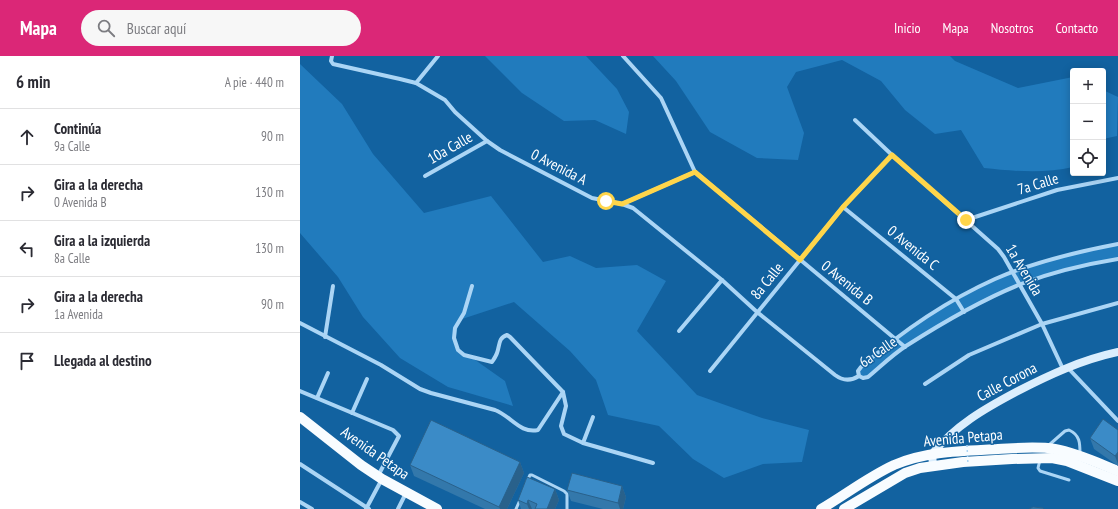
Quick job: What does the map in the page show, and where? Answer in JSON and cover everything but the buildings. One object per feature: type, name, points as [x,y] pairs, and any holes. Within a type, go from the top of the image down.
[{"type":"main road","name":"Avenida Petapa","points":[[300,417],[361,465],[406,493],[437,509]]},
{"type":"main road","name":"Avenida Petapa","points":[[821,509],[883,470],[912,459],[932,454],[995,449],[1046,448],[1063,450],[1118,471]]},
{"type":"main road","name":"Avenida Petapa","points":[[844,509],[905,473],[933,465],[975,461],[1052,458],[1066,461],[1118,481]]},
{"type":"street","name":"0 Avenida A","points":[[332,56],[331,61],[333,64],[400,78],[416,83],[445,100],[455,112],[487,141],[500,150],[592,198],[622,204],[633,208],[722,280],[757,312],[840,378],[844,380],[852,380],[859,376]]},
{"type":"street","points":[[416,83],[438,56]]},
{"type":"street","name":"0 Avenida B","points":[[622,56],[661,98],[695,172],[905,347]]},
{"type":"street","name":"1a Avenida","points":[[855,120],[892,155],[998,249],[1042,324],[1065,368],[1118,421]]},
{"type":"street","name":"10a Calle","points":[[425,176],[487,141]]},
{"type":"street","name":"8a Calle","points":[[710,371],[843,207],[892,155]]},
{"type":"street","points":[[622,204],[695,172]]},
{"type":"street","name":"7a Calle","points":[[966,220],[1057,190],[1118,178]]},
{"type":"street","name":"0 Avenida C","points":[[843,207],[956,299],[964,312]]},
{"type":"street","name":"6a Calle","points":[[1118,244],[1067,255],[1013,273],[996,279],[956,299],[896,338],[861,367],[858,371],[859,376],[863,378],[868,377],[905,347],[964,312],[1020,285],[1065,271],[1118,258]]},
{"type":"street","points":[[679,331],[722,280]]},
{"type":"street","points":[[325,337],[333,286]]},
{"type":"street","points":[[472,286],[464,313],[455,328],[454,338],[458,350],[464,355],[492,362],[497,354],[501,339],[507,335],[563,392],[566,406],[562,429],[564,434],[583,443],[653,463]]},
{"type":"street","points":[[924,384],[969,355],[1042,324],[1118,303]]},
{"type":"street","points":[[300,323],[381,365],[420,389],[495,410],[502,413],[523,429],[531,431],[538,430],[563,392]]},
{"type":"street","name":"Calle Corona","points":[[932,454],[951,433],[973,416],[1025,387],[1065,368],[1098,356],[1118,352]]},
{"type":"street","points":[[318,398],[328,372]]},
{"type":"street","points":[[352,413],[367,380]]},
{"type":"street","points":[[300,391],[393,430],[399,436],[367,509],[300,464]]},
{"type":"street","points":[[583,443],[593,417]]},
{"type":"street","points":[[932,454],[933,465]]},
{"type":"street","points":[[398,509],[406,493]]},
{"type":"street","points":[[300,502],[312,509]]},
{"type":"lane","points":[[1069,480],[1040,471],[1038,468],[1040,458],[1046,448],[1065,430],[1069,430],[1078,437],[1080,456]]},
{"type":"lane","points":[[527,482],[532,475],[564,491],[567,494],[567,509]]},
{"type":"lane","points":[[516,509],[521,496]]},
{"type":"path","points":[[967,445],[968,465]]},
{"type":"shaded area","points":[[485,56],[586,56],[617,89],[629,112],[626,134],[595,120],[564,121],[522,93]]},
{"type":"shaded area","points":[[653,56],[950,56],[955,61],[1018,88],[1070,78],[1070,168],[1051,171],[1017,171],[984,168],[961,130],[935,134],[905,110],[881,81],[842,60],[796,72],[787,87],[804,133],[798,160],[757,158],[710,132],[676,81]]},
{"type":"shaded area","points":[[300,64],[342,104],[373,154],[424,213],[491,196],[543,262],[570,256],[596,268],[637,265],[666,281],[637,331],[697,395],[762,418],[809,430],[802,462],[763,464],[724,478],[693,459],[659,426],[608,415],[596,380],[570,351],[514,302],[459,320],[454,345],[505,381],[513,406],[448,387],[400,358],[363,317],[338,277],[300,233]]},
{"type":"shaded area","points":[[1106,91],[1118,97],[1117,136],[1106,138]]},
{"type":"shaded area","points":[[1118,244],[1118,259],[1034,280],[992,297],[905,347],[868,377],[862,378],[858,371],[861,367],[930,315],[995,279],[1039,263]]},
{"type":"route","points":[[606,201],[622,204],[695,172],[800,260],[843,207],[892,155],[966,220]]}]
